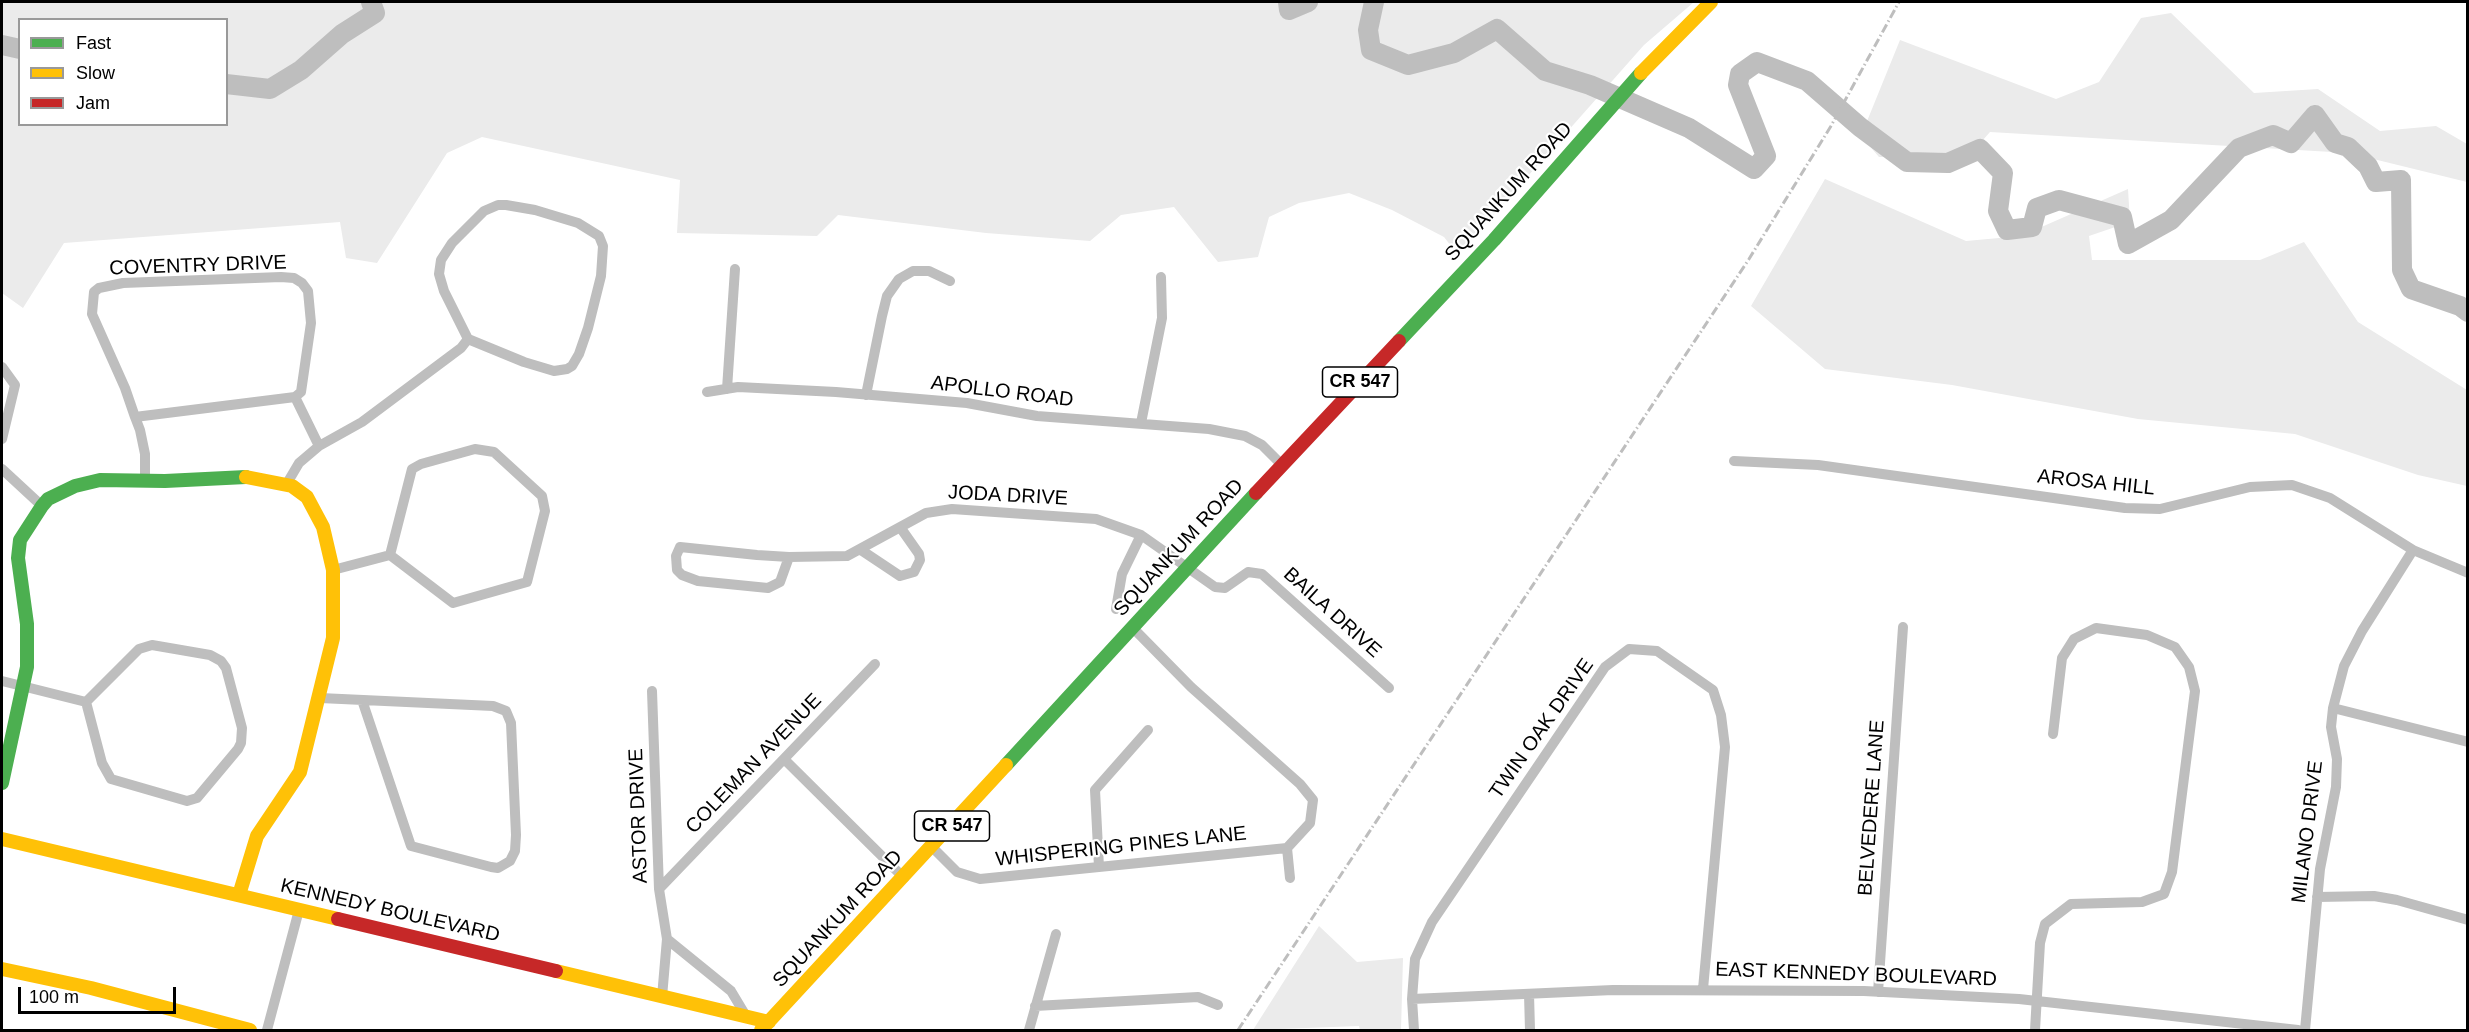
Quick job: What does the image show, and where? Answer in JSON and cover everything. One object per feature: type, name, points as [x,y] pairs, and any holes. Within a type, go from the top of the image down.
[{"type":"street","name":"SQUANKUM ROAD","points":[[765,1026],[904,878],[1187,567],[1494,240],[1624,91],[1711,2]]},
{"type":"street","points":[[498,205],[535,210],[578,223],[599,236],[603,252],[601,276],[588,328],[572,366],[554,371],[524,362],[468,339],[456,317],[439,274],[441,260],[452,243],[484,211],[498,205]]},
{"type":"street","points":[[727,388],[735,269]]},
{"type":"street","points":[[866,395],[882,316],[888,296],[898,279],[913,272],[929,271],[950,281]]},
{"type":"street","points":[[1141,423],[1162,318],[1161,277]]},
{"type":"street","name":"COVENTRY DRIVE","points":[[145,481],[145,454],[135,417],[125,388],[92,314],[94,292],[99,288],[123,283],[294,278],[308,291],[311,323],[303,384],[301,392],[295,397]]},
{"type":"street","points":[[286,484],[299,463],[320,446],[362,422],[461,348],[468,339]]},
{"type":"street","points":[[2,367],[15,386],[2,440]]},
{"type":"street","name":"APOLLO ROAD","points":[[706,392],[738,387],[866,395],[967,403],[1037,416],[1209,429],[1245,436],[1262,446],[1282,465]]},
{"type":"street","points":[[135,417],[295,397],[320,446]]},
{"type":"street","points":[[475,449],[487,449],[494,452],[534,488],[545,503],[527,582],[453,603],[390,555],[410,474],[412,469],[421,464],[475,449]]},
{"type":"street","name":"AROSA HILL","points":[[1734,461],[1818,465],[2125,508],[2160,509],[2250,487],[2292,485],[2330,498],[2413,550],[2468,573]]},
{"type":"street","points":[[2,469],[42,506]]},
{"type":"street","points":[[2,783],[23,686],[28,650],[18,558],[20,540],[42,506],[56,494],[88,482],[246,477],[286,484],[307,497],[323,527],[333,570],[333,638],[300,772],[257,837],[239,895]]},
{"type":"street","name":"JODA DRIVE","points":[[789,557],[780,582],[768,588],[698,581],[677,570],[676,556],[680,547],[789,557],[847,556],[926,513],[952,509],[1096,519],[1141,535],[1187,567]]},
{"type":"street","points":[[861,550],[900,576],[914,572],[920,560],[919,554],[900,527]]},
{"type":"street","points":[[1116,609],[1122,574],[1141,535]]},
{"type":"street","name":"MILANO DRIVE","points":[[2305,1030],[2317,897],[2336,787],[2337,759],[2331,727],[2333,708],[2344,666],[2362,631],[2413,550]]},
{"type":"street","points":[[333,570],[390,555]]},
{"type":"street","name":"BAILA DRIVE","points":[[1187,567],[1220,588],[1225,588],[1248,572],[1262,574],[1389,688]]},
{"type":"street","points":[[1132,627],[1191,687],[1300,784],[1313,800],[1310,822],[1287,848],[1290,878]]},
{"type":"street","name":"BELVEDERE LANE","points":[[1878,992],[1903,627]]},
{"type":"street","points":[[2034,1030],[2040,943],[2045,924],[2071,904],[2142,902],[2164,894],[2172,872],[2195,691],[2189,667],[2175,648],[2147,635],[2096,628],[2074,639],[2062,658],[2053,734]]},
{"type":"street","points":[[144,646],[210,655],[221,661],[226,668],[242,728],[242,743],[197,798],[187,801],[173,798],[111,779],[102,764],[86,702],[144,646]]},
{"type":"street","name":"TWIN OAK DRIVE","points":[[1414,1030],[1412,999],[1415,959],[1432,922],[1605,667],[1629,649],[1657,651],[1713,690],[1721,715],[1725,747],[1703,989]]},
{"type":"street","name":"COLEMAN AVENUE","points":[[659,889],[875,664]]},
{"type":"street","points":[[2,681],[86,702]]},
{"type":"street","name":"ASTOR DRIVE","points":[[652,691],[659,889],[667,939],[662,997]]},
{"type":"street","points":[[320,698],[493,706],[506,711],[512,723],[516,834],[515,851],[510,861],[498,868],[491,867],[411,846],[362,700]]},
{"type":"street","points":[[2333,708],[2468,742]]},
{"type":"street","points":[[1099,867],[1095,790],[1148,730]]},
{"type":"street","points":[[785,760],[904,878]]},
{"type":"street","name":"KENNEDY BOULEVARD","points":[[2,839],[746,1016],[765,1026]]},
{"type":"street","name":"WHISPERING PINES LANE","points":[[932,847],[957,872],[980,879],[1287,848]]},
{"type":"street","points":[[2317,897],[2374,896],[2397,900],[2468,920]]},
{"type":"street","points":[[267,1030],[299,910]]},
{"type":"street","points":[[1029,1030],[1056,934]]},
{"type":"street","points":[[667,939],[730,991],[746,1016]]},
{"type":"street","points":[[2,969],[91,988],[250,1030]]},
{"type":"street","name":"EAST KENNEDY BOULEVARD","points":[[1412,999],[1703,989],[1878,992],[2037,1001],[2298,1030]]},
{"type":"street","points":[[1529,994],[1530,1030]]},
{"type":"street","points":[[1035,1006],[1198,997],[1218,1005]]},
{"type":"shaded area","points":[[2,2],[1694,2],[1644,45],[1458,255],[1444,237],[1392,210],[1349,193],[1299,203],[1269,217],[1258,257],[1218,262],[1174,207],[1121,215],[1090,241],[986,233],[838,215],[817,236],[677,233],[680,180],[482,137],[447,153],[377,263],[346,258],[340,222],[64,243],[23,308],[2,293]]},
{"type":"shaded area","points":[[2171,13],[2254,93],[2318,89],[2380,131],[2436,126],[2467,144],[2467,182],[2349,153],[1990,132],[1967,158],[1879,157],[1861,136],[1900,40],[2056,99],[2099,82],[2141,18]]},
{"type":"shaded area","points":[[1825,179],[1966,241],[2021,236],[2128,189],[2130,222],[2089,236],[2092,260],[2260,260],[2304,242],[2358,322],[2467,390],[2467,486],[2418,475],[2295,434],[2138,419],[1952,385],[1825,369],[1751,306]]},
{"type":"shaded area","points":[[1319,926],[1357,962],[1403,958],[1401,1030],[1360,1030],[1359,1026],[1253,1030]]},
{"type":"waterway","points":[[228,84],[270,89],[301,70],[342,34],[375,13],[371,2]]},
{"type":"waterway","points":[[1288,2],[1289,10],[1308,2]]},
{"type":"waterway","points":[[1374,2],[1368,30],[1371,50],[1408,65],[1454,53],[1497,29],[1545,71],[1590,85],[1689,128],[1754,169],[1766,156],[1738,85],[1740,74],[1757,62],[1807,81],[1860,127],[1907,162],[1948,163],[1980,149],[2003,173],[1998,211],[2007,230],[2032,227],[2037,208],[2059,200],[2122,217],[2128,244],[2171,220],[2239,148],[2273,135],[2291,143],[2315,115],[2335,143],[2348,147],[2368,166],[2376,182],[2401,180],[2402,270],[2411,289],[2460,306],[2468,312]]},
{"type":"waterway","points":[[2,45],[18,49]]},
{"type":"railway","points":[[1238,1030],[1749,259],[1831,126],[1899,2]]},
{"type":"traffic: fast","points":[[1399,341],[1494,240],[1641,73]]},
{"type":"traffic: fast","points":[[2,783],[27,667],[27,624],[18,558],[20,540],[42,506],[48,499],[75,486],[100,480],[165,481],[246,477]]},
{"type":"traffic: fast","points":[[1006,765],[1256,493]]},
{"type":"traffic: slow","points":[[1641,73],[1711,2]]},
{"type":"traffic: slow","points":[[239,895],[257,836],[300,772],[333,638],[333,570],[323,527],[307,497],[292,486],[246,477]]},
{"type":"traffic: slow","points":[[761,1030],[1006,765]]},
{"type":"traffic: slow","points":[[2,839],[338,919]]},
{"type":"traffic: slow","points":[[2,969],[91,988],[250,1030]]},
{"type":"traffic: slow","points":[[556,971],[769,1022]]},
{"type":"traffic: jam","points":[[1256,493],[1399,341]]},
{"type":"traffic: jam","points":[[338,919],[556,971]]}]
